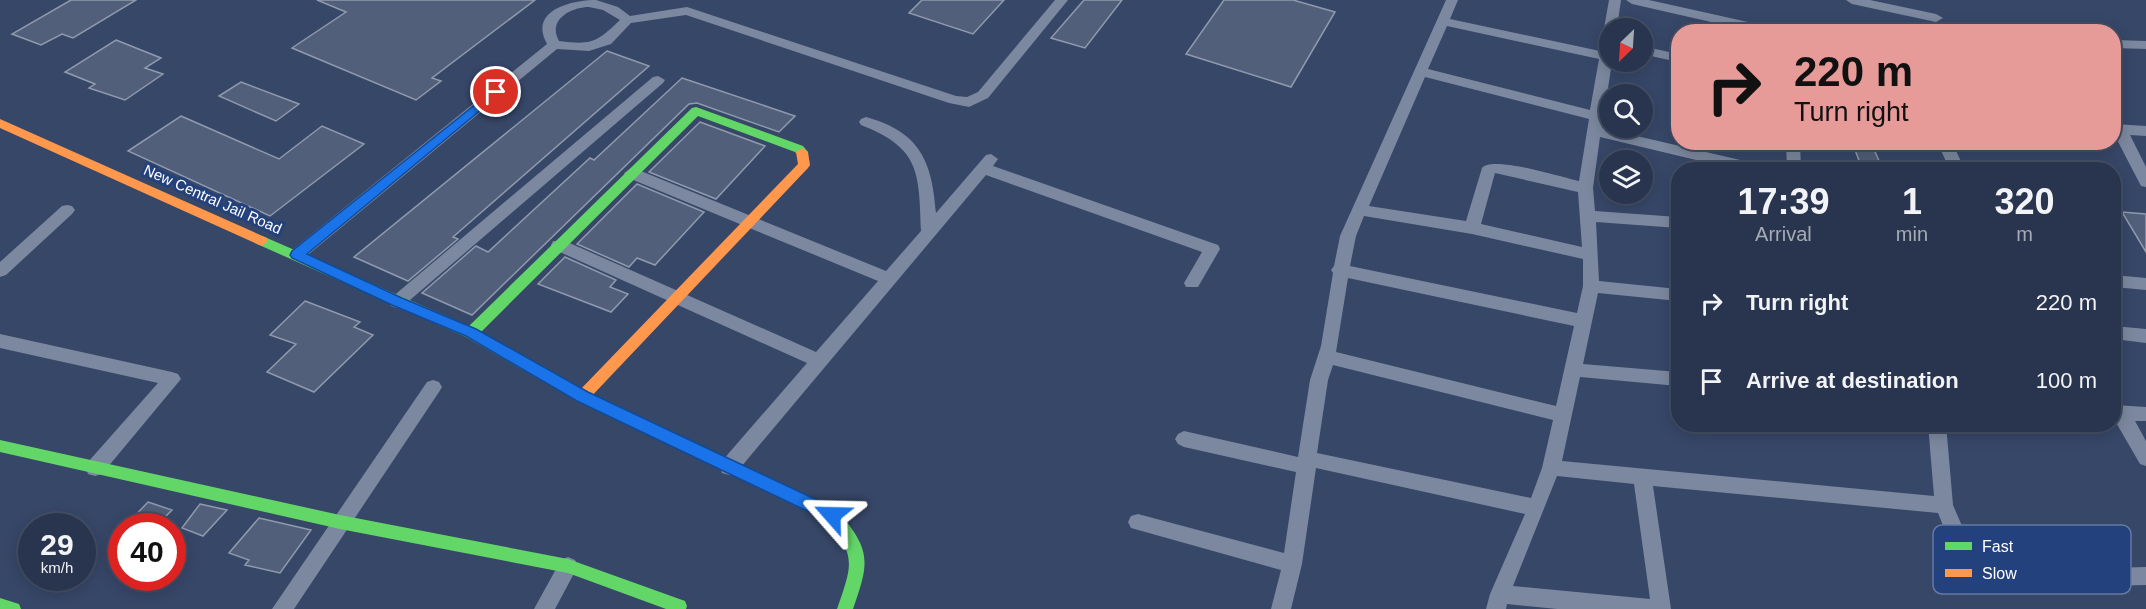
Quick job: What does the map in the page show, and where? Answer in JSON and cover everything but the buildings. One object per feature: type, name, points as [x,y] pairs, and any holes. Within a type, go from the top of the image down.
[{"type":"street","points":[[297,255],[554,45],[584,48],[606,41],[627,20],[687,11],[954,100],[969,102],[983,95],[1062,0]]},
{"type":"street","points":[[1281,609],[1292,564],[1319,380],[1329,357],[1339,270],[1348,236],[1452,0]]},
{"type":"street","points":[[1612,18],[1615,0]]},
{"type":"street","points":[[1632,0],[1739,24]]},
{"type":"street","points":[[1852,0],[1936,18]]},
{"type":"street","points":[[554,45],[547,36],[547,25],[575,3],[603,7],[623,14],[627,20]]},
{"type":"street","points":[[1442,21],[1599,39]]},
{"type":"street","points":[[2121,44],[2146,45]]},
{"type":"street","points":[[1653,52],[1671,56]]},
{"type":"street","points":[[1419,72],[1671,144]]},
{"type":"street","points":[[1604,72],[1585,188],[1591,255],[1591,286],[1551,468],[1538,508],[1498,601],[1651,609]]},
{"type":"street","points":[[397,302],[658,80]]},
{"type":"street","points":[[471,333],[630,173],[696,111],[798,149],[803,154],[804,165],[582,397]]},
{"type":"street","name":"New Central Jail Road","points":[[0,123],[397,302],[471,333],[582,397],[832,515],[853,537],[862,560],[845,609]]},
{"type":"street","points":[[866,123],[892,133],[908,143],[917,158],[928,196],[929,231]]},
{"type":"street","points":[[2121,130],[2146,131]]},
{"type":"street","points":[[2121,137],[2146,182]]},
{"type":"street","points":[[1691,150],[1734,162]]},
{"type":"street","points":[[729,467],[987,164],[1212,249],[1192,283]]},
{"type":"street","points":[[1473,228],[1489,168],[1506,169],[1585,188]]},
{"type":"street","points":[[630,173],[889,279]]},
{"type":"street","points":[[0,271],[67,210]]},
{"type":"street","points":[[1359,210],[1473,228],[1591,255]]},
{"type":"street","points":[[1587,216],[1671,222]]},
{"type":"street","points":[[559,245],[676,299],[819,360]]},
{"type":"street","points":[[1339,270],[1582,321]]},
{"type":"street","points":[[2121,282],[2146,284]]},
{"type":"street","points":[[1591,286],[1671,294]]},
{"type":"street","points":[[2121,334],[2146,336]]},
{"type":"street","points":[[0,341],[172,379],[95,468]]},
{"type":"street","points":[[1329,357],[1563,415]]},
{"type":"street","points":[[1574,370],[1671,378]]},
{"type":"street","points":[[282,609],[433,387]]},
{"type":"street","points":[[2121,413],[2146,414]]},
{"type":"street","points":[[2121,419],[2146,458]]},
{"type":"street","points":[[1938,432],[1944,505],[1952,525]]},
{"type":"street","points":[[1184,439],[1538,508]]},
{"type":"street","points":[[0,446],[340,522],[568,566],[679,606],[678,609]]},
{"type":"street","points":[[1551,468],[1944,505]]},
{"type":"street","points":[[1642,476],[1661,609]]},
{"type":"street","points":[[1138,522],[1292,564]]},
{"type":"street","points":[[544,609],[568,566]]},
{"type":"street","points":[[2131,576],[2146,576]]},
{"type":"street","points":[[0,606],[13,609]]},
{"type":"traffic: fast","points":[[471,333],[696,111],[802,152]]},
{"type":"traffic: fast","points":[[262,241],[471,333],[582,397],[832,515],[851,540],[858,559],[858,569],[845,609]]},
{"type":"traffic: fast","points":[[0,446],[340,522],[568,566],[679,606],[678,609]]},
{"type":"traffic: fast","points":[[0,606],[13,609]]},
{"type":"traffic: slow","points":[[0,123],[262,241]]},
{"type":"traffic: slow","points":[[582,397],[804,165],[802,152]]},
{"type":"route","points":[[496,92],[297,255],[397,302],[471,333],[582,397],[832,515]]}]
